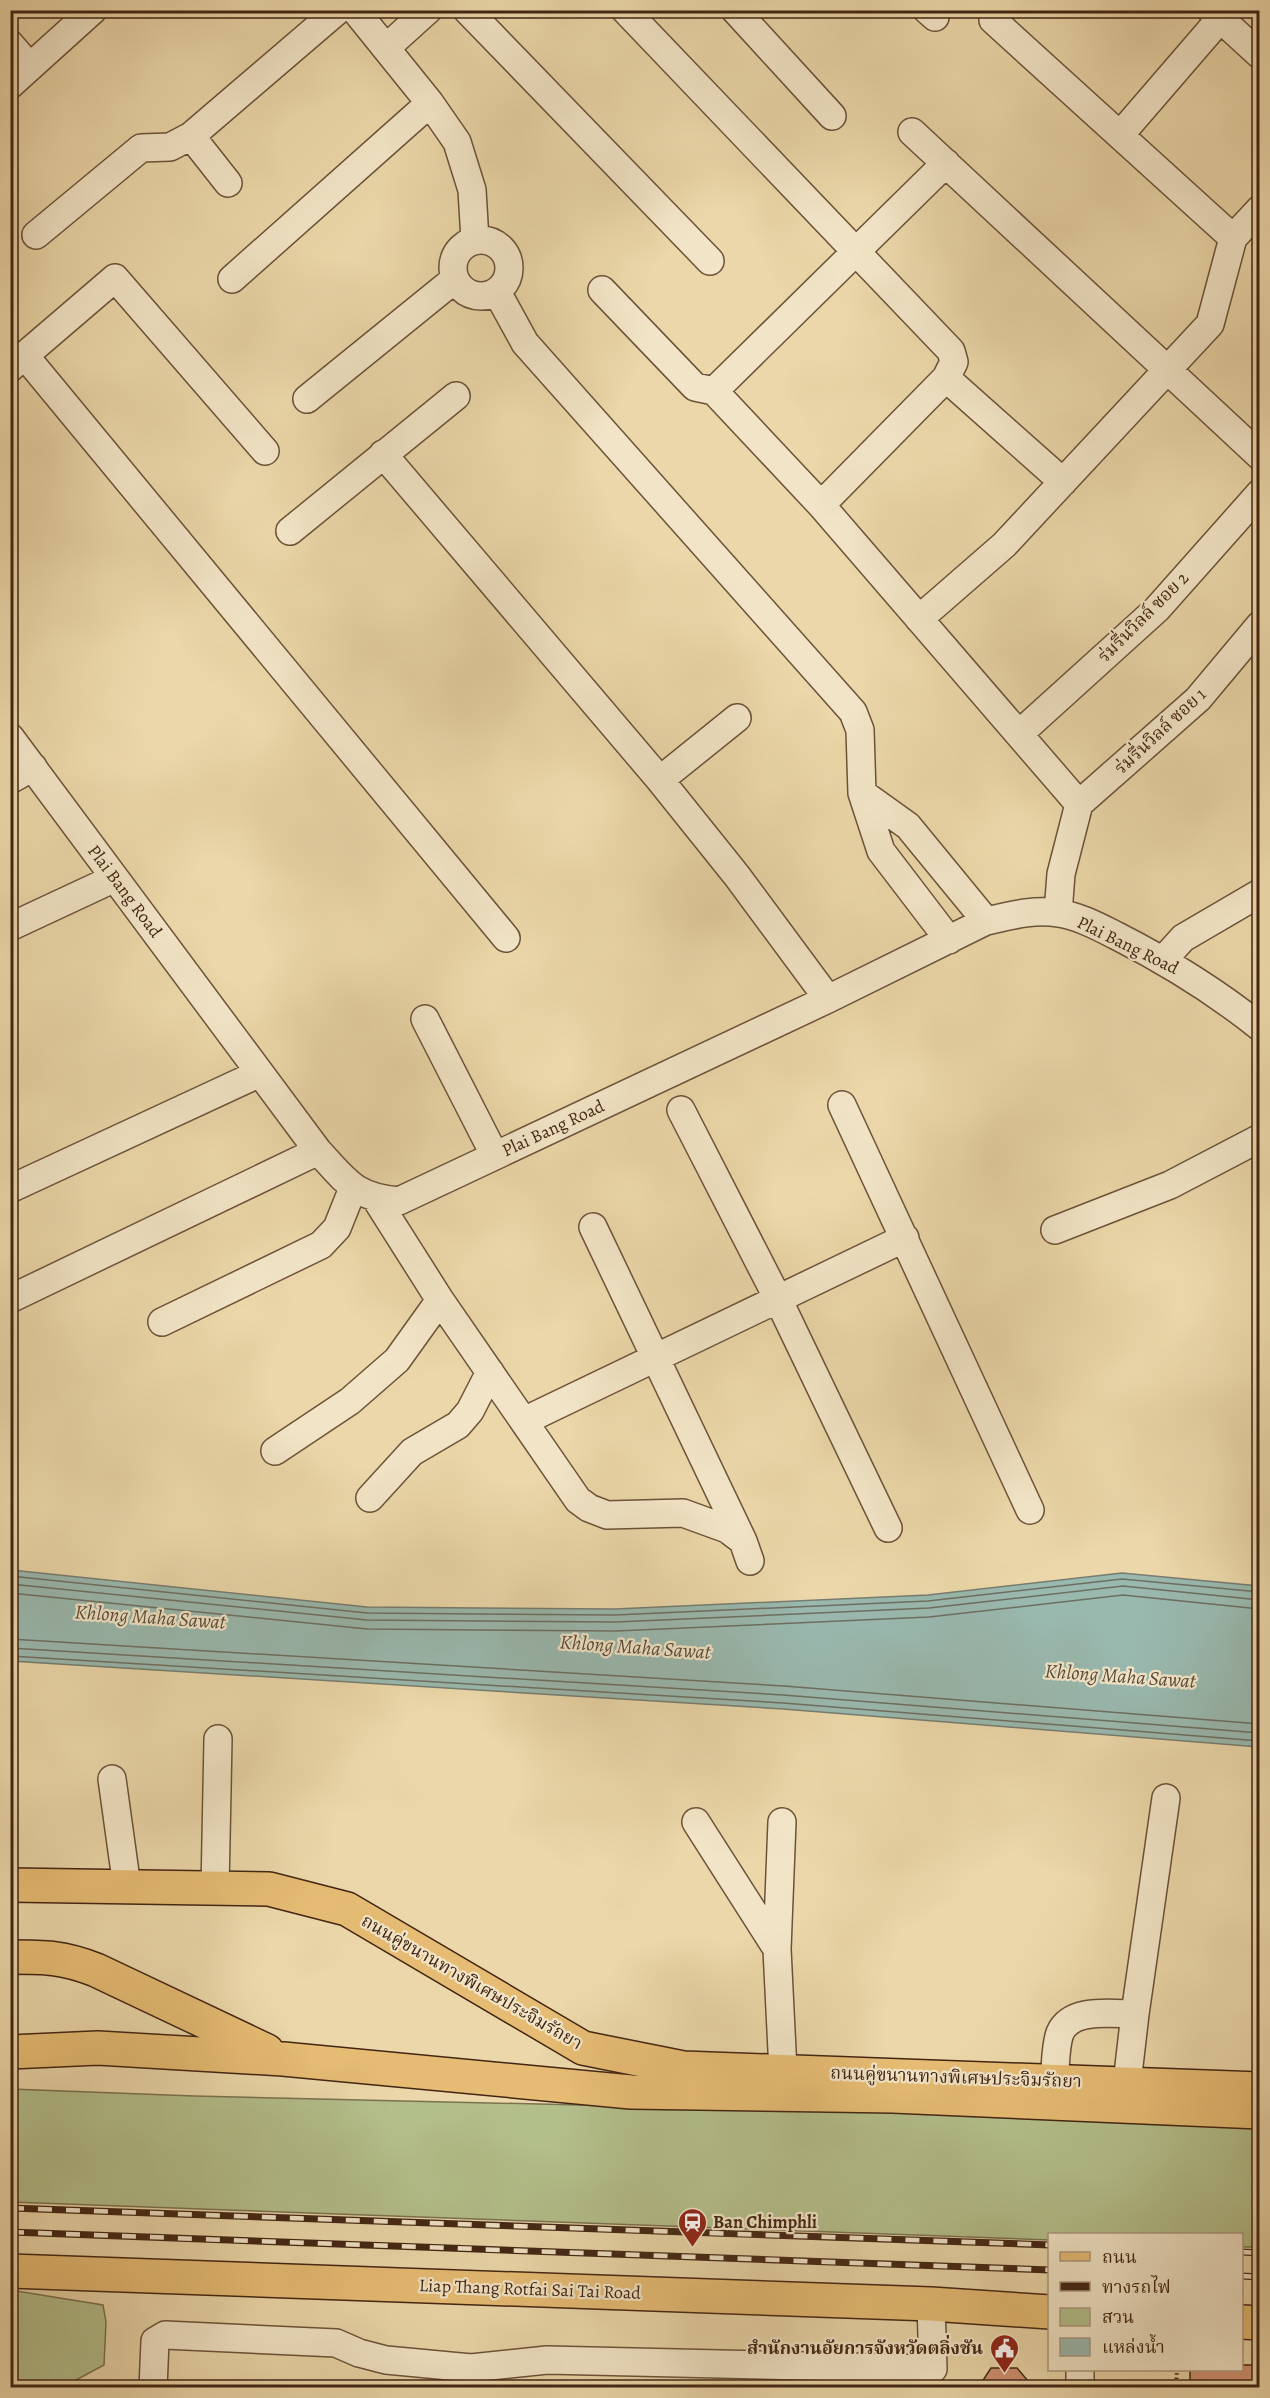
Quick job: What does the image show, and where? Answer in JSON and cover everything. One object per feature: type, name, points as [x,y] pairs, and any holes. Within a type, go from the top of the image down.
[{"type":"main road","name":"ถนนคู่ขนานทางพิเศษประจิมรัถยา","points":[[10,1885],[270,1890],[347,1909],[583,2048],[682,2068],[1260,2089]]},
{"type":"main road","points":[[10,1958],[48,1957],[70,1960],[96,1970],[283,2059]]},
{"type":"main road","points":[[10,2052],[98,2048],[283,2059],[631,2092],[893,2096],[1260,2112]]},
{"type":"main road","name":"Liap Thang Rotfai Sai Tai Road","points":[[10,2271],[931,2304],[1048,2312]]},
{"type":"main road","points":[[1243,2322],[1260,2324]]},
{"type":"street","points":[[10,85],[93,10]]},
{"type":"street","points":[[36,235],[141,148],[170,147],[191,136],[338,10]]},
{"type":"street","points":[[355,10],[430,103],[457,142],[472,190],[475,240]]},
{"type":"street","points":[[386,48],[428,10]]},
{"type":"street","points":[[467,10],[710,261]]},
{"type":"street","points":[[626,10],[951,351],[954,362],[946,378],[821,505]]},
{"type":"street","points":[[735,10],[832,116]]},
{"type":"street","points":[[1120,135],[1216,15],[1260,55]]},
{"type":"street","points":[[993,20],[1233,237]]},
{"type":"street","points":[[10,44],[30,67]]},
{"type":"street","points":[[231,279],[430,103]]},
{"type":"street","points":[[912,132],[1260,456]]},
{"type":"street","points":[[191,136],[228,183]]},
{"type":"street","points":[[714,391],[946,163]]},
{"type":"street","points":[[919,619],[1004,545],[1210,324],[1233,237],[1260,209]]},
{"type":"street","points":[[475,240],[495,243],[503,248],[508,257],[509,276],[497,292],[478,296],[460,287],[455,279],[454,259],[458,251],[475,240]]},
{"type":"street","points":[[265,452],[115,278],[18,362],[506,938]]},
{"type":"street","points":[[307,399],[455,279]]},
{"type":"street","points":[[602,290],[695,387],[714,391],[821,505],[1079,804],[1061,874],[1058,913]]},
{"type":"street","points":[[497,292],[525,344],[853,712],[860,730],[862,793],[881,851],[949,940]]},
{"type":"street","points":[[946,378],[1063,482]]},
{"type":"street","points":[[290,531],[456,396]]},
{"type":"street","points":[[383,454],[660,780],[737,876],[828,999]]},
{"type":"street","name":"ร่มรื่นวิลล์ ซอย 2","points":[[1018,734],[1157,609],[1260,493]]},
{"type":"street","name":"ร่มรื่นวิลล์ ซอย 1","points":[[1079,804],[1198,699],[1260,625]]},
{"type":"street","points":[[660,780],[737,718]]},
{"type":"street","name":"Plai Bang Road","points":[[10,737],[22,774],[116,878],[318,1151],[365,1194],[399,1201],[828,999],[986,921],[1034,912],[1058,913],[1090,923],[1164,959],[1229,1002],[1260,1027]]},
{"type":"street","points":[[862,793],[908,826],[986,921]]},
{"type":"street","points":[[10,927],[116,878]]},
{"type":"street","points":[[1164,959],[1183,938],[1260,893]]},
{"type":"street","points":[[425,1019],[495,1156]]},
{"type":"street","points":[[10,1189],[260,1074]]},
{"type":"street","points":[[842,1105],[1030,1510]]},
{"type":"street","points":[[681,1110],[778,1299],[888,1527]]},
{"type":"street","points":[[1055,1230],[1170,1185],[1260,1138]]},
{"type":"street","points":[[10,1299],[318,1151]]},
{"type":"street","points":[[162,1322],[321,1245],[365,1194],[578,1500],[589,1508],[607,1515],[682,1513],[728,1529],[746,1551],[593,1227]]},
{"type":"street","points":[[524,1421],[905,1238]]},
{"type":"street","points":[[275,1451],[350,1401],[397,1360],[440,1300]]},
{"type":"street","points":[[370,1498],[412,1452],[458,1425],[470,1410],[490,1372]]},
{"type":"street","points":[[215,1889],[218,1739]]},
{"type":"street","points":[[112,1779],[127,1887]]},
{"type":"street","points":[[1127,2083],[1166,1798]]},
{"type":"street","points":[[696,1822],[777,1949]]},
{"type":"street","points":[[782,1822],[777,1949],[783,2071]]},
{"type":"street","points":[[1054,2080],[1060,2032],[1071,2021],[1086,2014],[1135,2014]]},
{"type":"street","points":[[153,2388],[155,2341],[165,2335],[336,2343],[359,2354],[386,2360],[471,2368],[515,2376],[547,2360],[933,2369],[931,2304]]},
{"type":"path","points":[[1176,2388],[1177,2371]]},
{"type":"green space","points":[[11,2089],[194,2096],[665,2107],[1259,2110],[1259,2247],[1243,2247],[1243,2233],[1048,2233],[1048,2240],[11,2202]]},
{"type":"green space","points":[[10,2290],[103,2305],[106,2322],[104,2365],[63,2387],[11,2387]]},
{"type":"water","name":"Khlong Maha Sawat","points":[[11,1570],[367,1607],[615,1609],[928,1595],[1122,1573],[1259,1586],[1259,1747],[783,1709],[11,1661]]},
{"type":"building","points":[[1243,2365],[1260,2365],[1260,2388],[1190,2388],[1190,2371],[1243,2371]]},
{"type":"building","name":"สํานักงานอัยการจังหวัดตลิ่งชัน","points":[[991,2368],[1017,2368],[1034,2388],[978,2388]]},
{"type":"railway","points":[[10,2208],[1048,2245]]},
{"type":"railway","points":[[10,2232],[1048,2270]]},
{"type":"railway","points":[[1243,2252],[1260,2253]]},
{"type":"railway","points":[[1243,2276],[1260,2277]]},
{"type":"place","name":"Ban Chimphli","points":[[692,2248]]},
{"type":"place","name":"สํานักงานอัยการจังหวัดตลิ่งชัน","points":[[1004,2374]]}]
